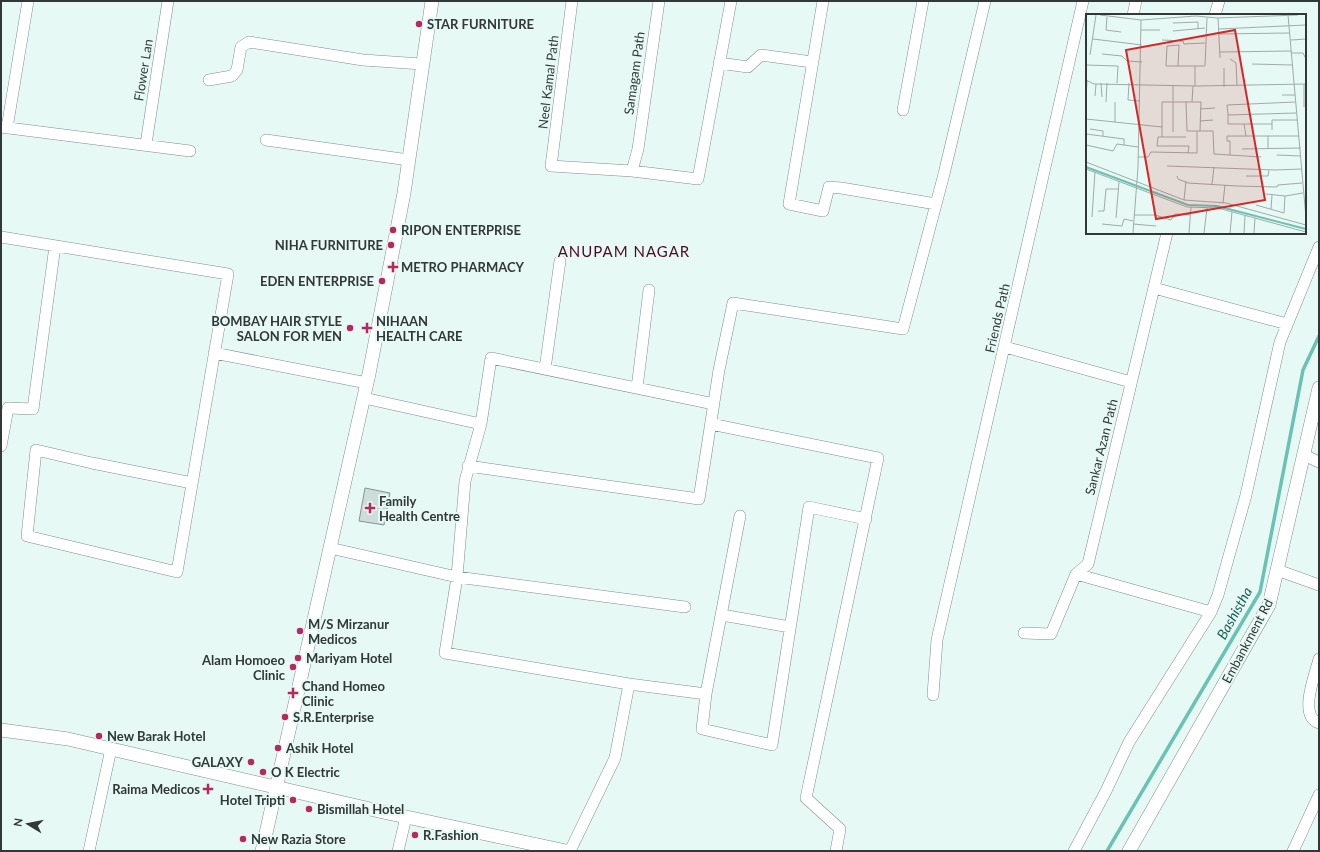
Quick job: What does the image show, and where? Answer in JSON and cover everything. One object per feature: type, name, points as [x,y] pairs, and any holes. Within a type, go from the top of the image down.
[{"type":"street","points":[[28,1],[4,128],[146,144],[190,151]]},
{"type":"street","name":"Flower Lan","points":[[146,144],[168,1]]},
{"type":"street","points":[[262,851],[367,383],[403,200],[432,1]]},
{"type":"street","name":"Neel Kamal Path","points":[[572,1],[551,166],[632,171]]},
{"type":"street","name":"Samagam Path","points":[[632,171],[638,149],[659,1]]},
{"type":"street","points":[[632,171],[698,179],[730,1]]},
{"type":"street","points":[[823,1],[788,204],[823,211],[829,187],[936,204]]},
{"type":"street","points":[[903,110],[923,1]]},
{"type":"street","points":[[468,466],[699,499],[714,404],[733,303],[903,329],[936,204],[985,1]]},
{"type":"street","name":"Friends Path","points":[[933,695],[937,640],[1083,1]]},
{"type":"street","points":[[1133,14],[1136,1]]},
{"type":"street","points":[[1216,14],[1218,1]]},
{"type":"street","points":[[209,80],[232,76],[237,70],[241,47],[249,42],[363,60],[422,64]]},
{"type":"street","points":[[719,63],[748,67],[761,55],[812,62]]},
{"type":"street","points":[[266,140],[409,160]]},
{"type":"street","name":"Sankar Azan Path","points":[[1024,633],[1051,634],[1076,574],[1088,564],[1168,234]]},
{"type":"street","points":[[1,237],[228,274],[177,572],[27,536],[36,450],[192,483]]},
{"type":"street","points":[[1,446],[8,408],[33,409],[55,246]]},
{"type":"street","points":[[1074,851],[1106,791],[1129,742],[1211,612],[1218,595],[1246,495],[1280,342],[1319,246]]},
{"type":"street","points":[[545,369],[560,260]]},
{"type":"street","points":[[1154,288],[1287,324]]},
{"type":"street","points":[[637,388],[649,290]]},
{"type":"street","points":[[1005,347],[1132,382]]},
{"type":"street","points":[[214,353],[367,383]]},
{"type":"street","points":[[706,694],[629,684],[445,653],[457,577],[465,481],[481,424],[491,358],[714,404]]},
{"type":"street","name":"Embankment Rd","points":[[1129,851],[1269,605],[1319,388]]},
{"type":"street","points":[[364,398],[481,424]]},
{"type":"street","points":[[711,424],[878,458],[806,798],[840,829],[836,851]]},
{"type":"street","points":[[1304,455],[1319,462]]},
{"type":"street","points":[[740,516],[706,694],[702,729],[772,745],[809,507],[866,519]]},
{"type":"street","points":[[330,548],[457,577],[685,606]]},
{"type":"street","points":[[1277,570],[1319,585]]},
{"type":"street","points":[[1076,574],[1211,612]]},
{"type":"street","points":[[722,615],[790,627]]},
{"type":"street","points":[[1319,659],[1308,701],[1309,715],[1314,721],[1319,723]]},
{"type":"street","points":[[570,851],[615,758],[629,684]]},
{"type":"street","points":[[1,730],[68,740],[406,817],[566,851]]},
{"type":"street","points":[[89,851],[111,750]]},
{"type":"street","points":[[1293,851],[1319,795]]},
{"type":"street","points":[[398,851],[406,817]]},
{"type":"building","points":[[365,488],[390,493],[384,525],[359,521]]},
{"type":"waterway","name":"Bashistha","points":[[1107,851],[1260,592],[1303,370],[1319,336]]},
{"type":"place","name":"STAR FURNITURE","points":[[419,24]]},
{"type":"place","name":"RIPON ENTERPRISE","points":[[393,230]]},
{"type":"place","name":"NIHA FURNITURE","points":[[391,245]]},
{"type":"place","name":"METRO PHARMACY","points":[[393,267]]},
{"type":"place","name":"EDEN ENTERPRISE","points":[[382,281]]},
{"type":"place","name":"BOMBAY HAIR STYLE SALON FOR MEN","points":[[350,328]]},
{"type":"place","name":"NIHAAN HEALTH CARE","points":[[367,328]]},
{"type":"place","name":"Family Health Centre","points":[[370,508]]},
{"type":"place","name":"M/S Mirzanur Medicos","points":[[300,631]]},
{"type":"place","name":"Mariyam Hotel","points":[[298,658]]},
{"type":"place","name":"Alam Homoeo Clinic","points":[[293,667]]},
{"type":"place","name":"Chand Homeo Clinic","points":[[293,693]]},
{"type":"place","name":"S.R.Enterprise","points":[[285,717]]},
{"type":"place","name":"New Barak Hotel","points":[[99,736]]},
{"type":"place","name":"Ashik Hotel","points":[[278,748]]},
{"type":"place","name":"GALAXY","points":[[251,762]]},
{"type":"place","name":"O K Electric","points":[[263,772]]},
{"type":"place","name":"Raima Medicos","points":[[208,789]]},
{"type":"place","name":"Hotel Tripti","points":[[293,800]]},
{"type":"place","name":"Bismillah Hotel","points":[[309,809]]},
{"type":"place","name":"R.Fashion","points":[[415,835]]},
{"type":"place","name":"New Razia Store","points":[[243,839]]},
{"type":"district","name":"ANUPAM NAGAR","points":[[624,251]]}]
